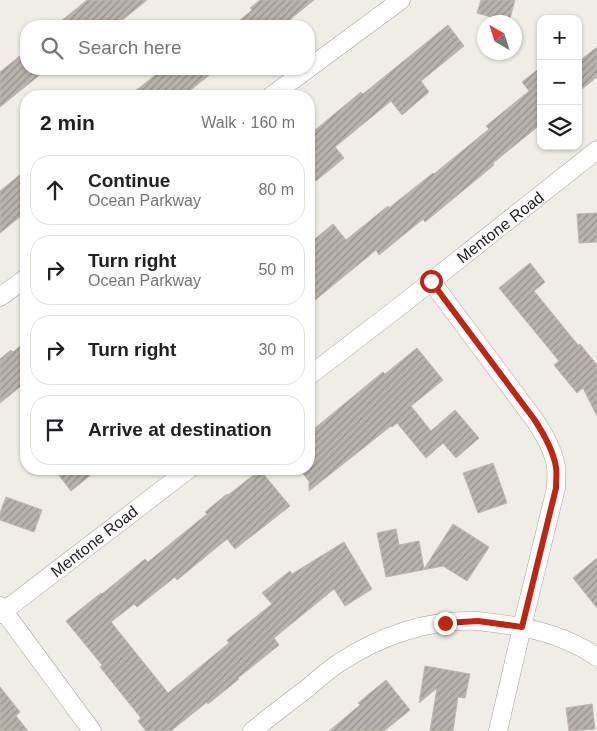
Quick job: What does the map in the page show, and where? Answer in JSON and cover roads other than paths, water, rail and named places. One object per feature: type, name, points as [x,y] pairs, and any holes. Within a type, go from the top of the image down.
[{"type":"street","points":[[315,64],[401,0]]},
{"type":"street","points":[[279,90],[300,75]]},
{"type":"street","name":"Mentone Road","points":[[315,371],[597,150]]},
{"type":"street","points":[[431,281],[544,433],[556,468],[556,488],[498,731]]},
{"type":"street","points":[[0,297],[20,282]]},
{"type":"street","name":"Mentone Road","points":[[1,610],[181,475]]},
{"type":"street","points":[[1,610],[92,731]]},
{"type":"street","points":[[252,731],[338,664],[366,647],[412,629],[453,622],[478,621],[522,627],[560,638],[597,657]]}]
